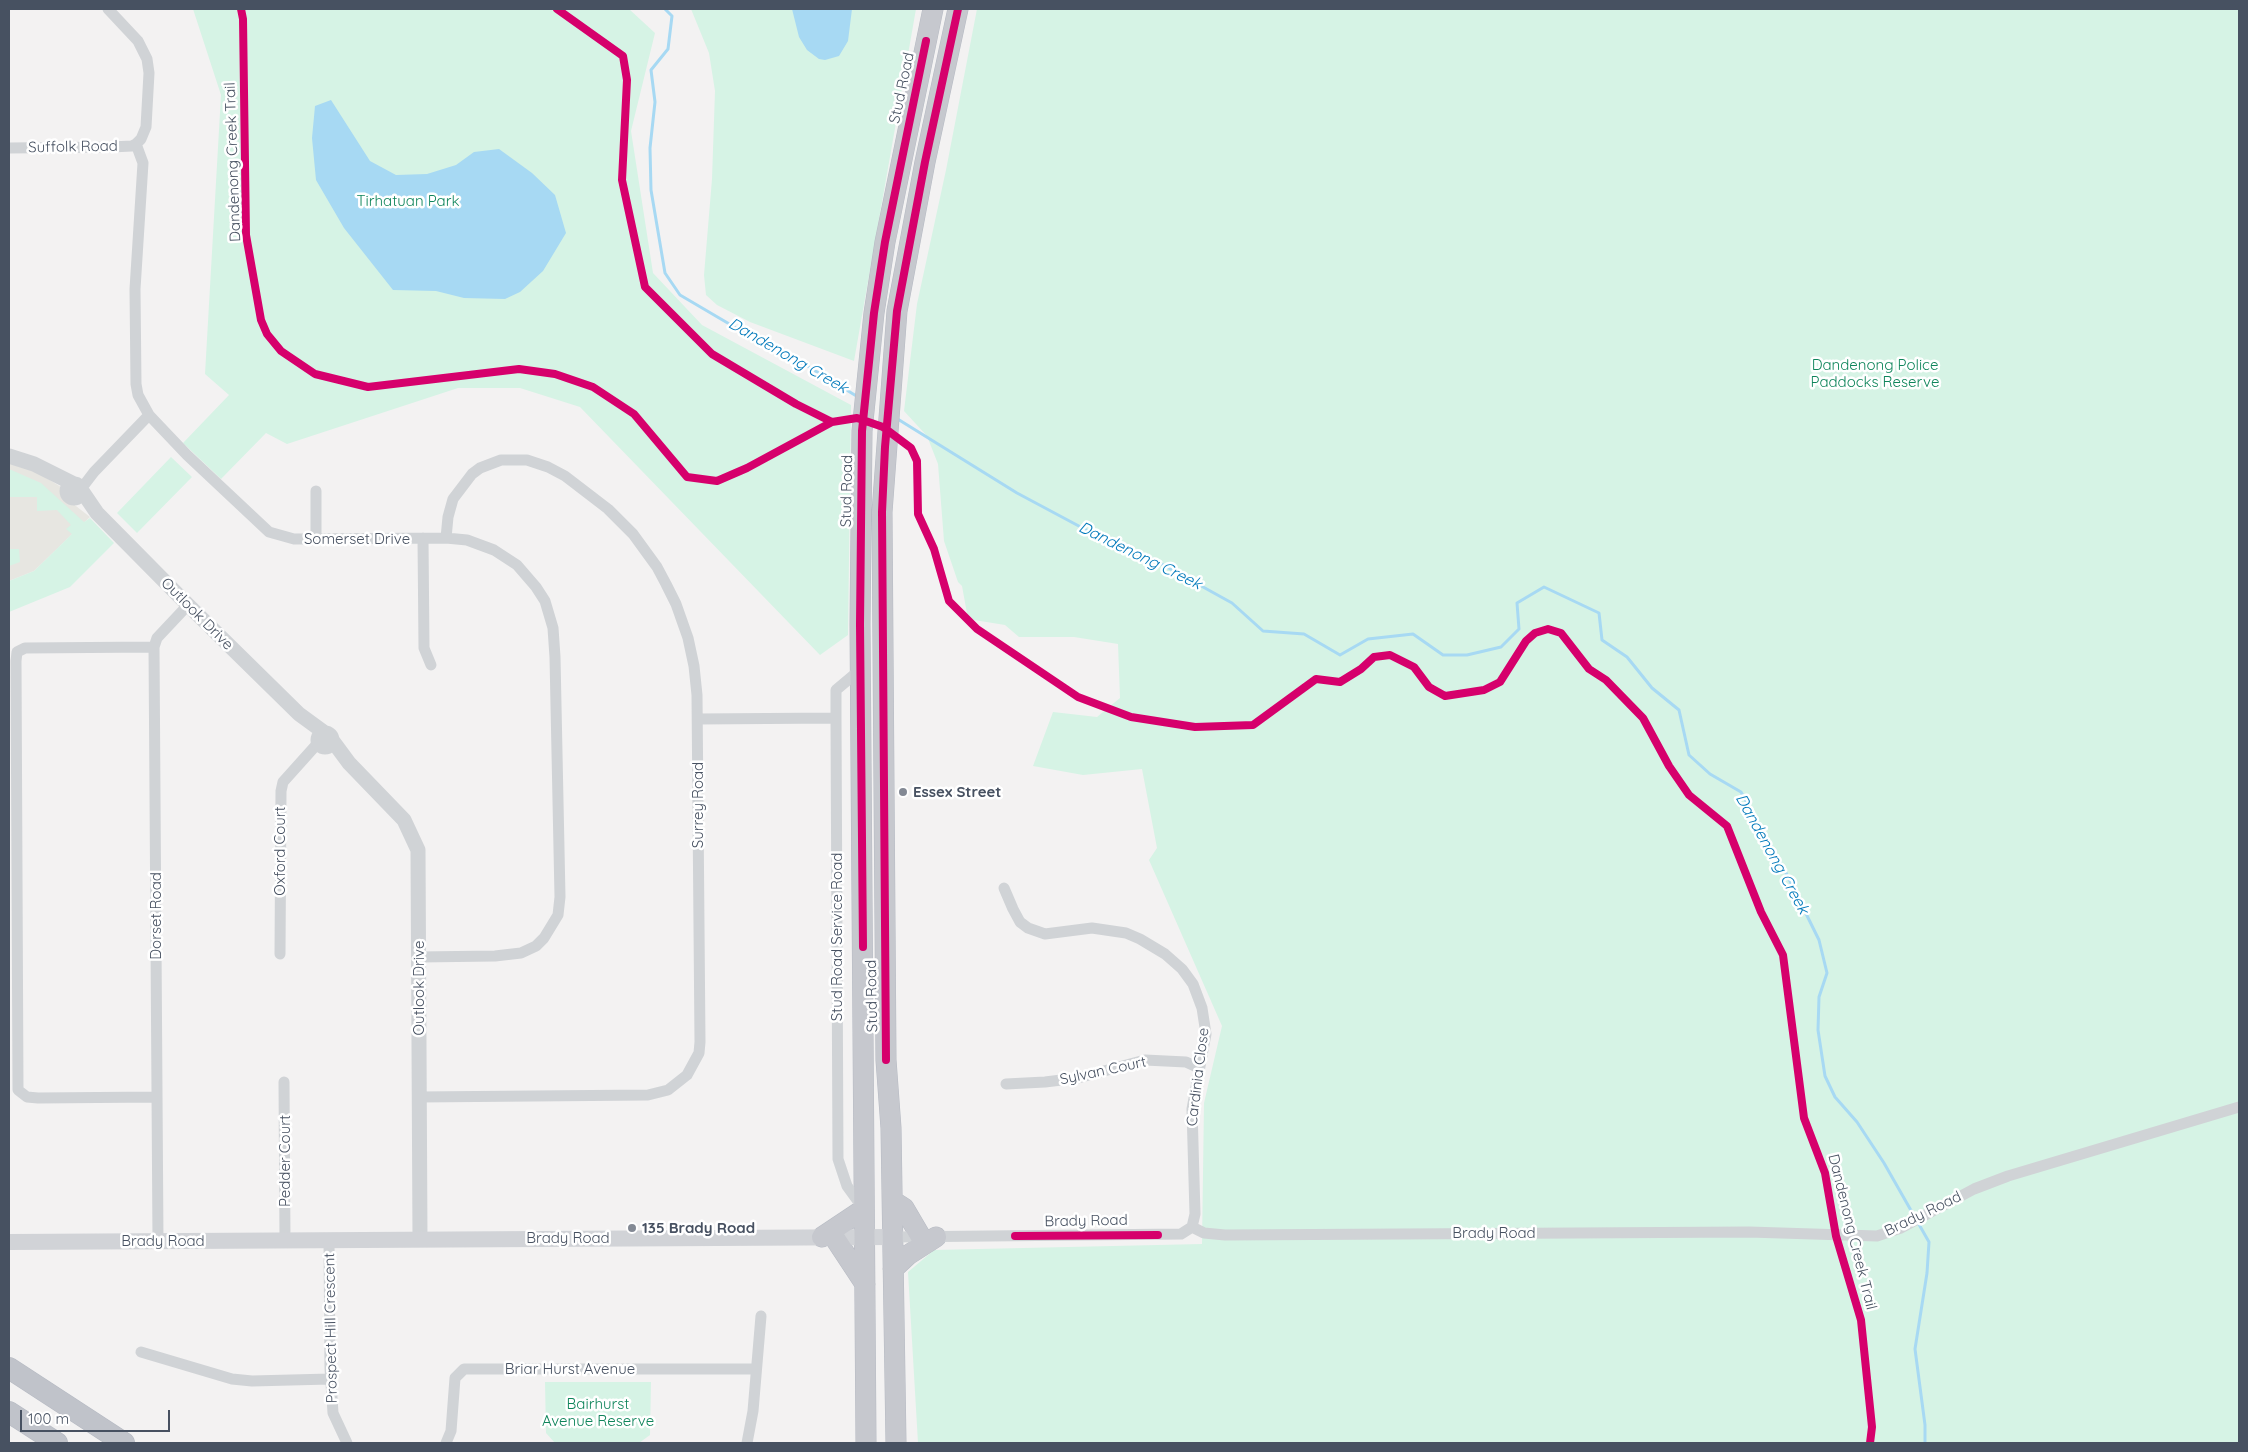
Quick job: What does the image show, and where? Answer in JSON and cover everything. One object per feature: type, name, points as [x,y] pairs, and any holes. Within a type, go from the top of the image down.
[{"type":"highway","name":"Stud Road","points":[[866,1443],[860,506],[862,431],[867,370],[885,242],[933,9]]},
{"type":"highway","name":"Stud Road","points":[[896,1443],[891,1128],[886,1060],[882,512],[885,447],[897,311],[909,242],[958,9]]},
{"type":"highway","points":[[892,1201],[904,1208],[928,1237],[893,1269]]},
{"type":"highway","points":[[864,1209],[828,1237],[865,1284]]},
{"type":"highway","points":[[9,1368],[124,1443]]},
{"type":"highway","points":[[9,1412],[57,1443]]},
{"type":"main road","name":"Brady Road","points":[[9,1242],[893,1237]]},
{"type":"street","points":[[108,9],[138,41],[147,59],[149,73],[146,127],[141,139],[136,144]]},
{"type":"street","name":"Suffolk Road","points":[[9,148],[112,147],[136,144]]},
{"type":"street","name":"Somerset Drive","points":[[136,144],[143,163],[135,289],[136,384],[138,395],[149,415],[201,468],[270,532],[294,539],[446,538],[467,540],[494,550],[517,565],[545,601],[554,628],[560,905],[555,922],[549,932],[536,946],[521,953],[495,956],[419,956]]},
{"type":"street","points":[[76,490],[149,415]]},
{"type":"street","name":"Outlook Drive","points":[[9,456],[51,472],[76,490],[96,513],[299,714],[323,742],[349,763],[400,814],[414,837],[418,850],[420,1239]]},
{"type":"street","name":"Surrey Road","points":[[419,1097],[648,1095],[668,1090],[687,1075],[694,1064],[700,1042],[698,719],[694,666],[688,638],[673,597],[657,567],[633,534],[608,509],[565,476],[535,462],[517,458],[492,463],[472,474],[458,490],[450,509],[446,538]]},
{"type":"street","points":[[316,491],[316,539]]},
{"type":"street","points":[[423,538],[424,648],[431,665]]},
{"type":"street","points":[[157,1097],[38,1098],[22,1094],[18,1090],[16,671],[18,652],[25,648],[154,647],[157,638],[188,604]]},
{"type":"street","name":"Dorset Road","points":[[154,647],[158,1241]]},
{"type":"street","name":"Stud Road Service Road","points":[[861,669],[836,690],[838,1159],[847,1186],[864,1209]]},
{"type":"street","points":[[698,719],[836,718]]},
{"type":"street","name":"Oxford Court","points":[[280,954],[280,791],[283,782],[323,742]]},
{"type":"street","name":"Cardinia Close","points":[[1004,888],[1020,922],[1034,931],[1045,934],[1084,928],[1119,931],[1140,938],[1171,958],[1193,984],[1204,1013],[1206,1039],[1199,1068],[1191,1119],[1195,1214],[1192,1227]]},
{"type":"street","name":"Sylvan Court","points":[[1006,1084],[1078,1078],[1145,1060],[1186,1062],[1199,1068]]},
{"type":"street","name":"Pedder Court","points":[[284,1082],[285,1240]]},
{"type":"street","name":"Brady Road","points":[[893,1237],[1181,1234],[1192,1227],[1204,1233],[1225,1235],[1750,1232],[1863,1237],[1891,1233],[1974,1189],[2008,1176],[2239,1107]]},
{"type":"street","name":"Prospect Hill Crescent","points":[[329,1240],[330,1379],[333,1413],[347,1443]]},
{"type":"street","points":[[747,1443],[753,1411],[755,1369],[761,1316]]},
{"type":"street","points":[[140,1352],[232,1379],[252,1381],[330,1379]]},
{"type":"street","name":"Briar Hurst Avenue","points":[[446,1443],[451,1430],[455,1378],[464,1370],[755,1369]]},
{"type":"shaded area","points":[[9,462],[40,474],[61,487],[67,499],[90,517],[34,571],[9,581]]},
{"type":"green space","name":"Tirhatuan Park","points":[[193,9],[629,9],[655,33],[631,131],[653,273],[702,325],[851,405],[848,635],[820,655],[580,407],[520,388],[458,388],[287,444],[266,433],[221,479],[183,443],[229,395],[205,374],[221,95]]},
{"type":"green space","points":[[691,9],[916,9],[854,361],[750,322],[717,305],[706,295],[704,275],[712,179],[715,91],[709,53]]},
{"type":"green space","name":"Dandenong Police Paddocks Reserve","points":[[977,9],[2239,9],[2239,1443],[918,1443],[908,1272],[934,1250],[1202,1244],[1204,1103],[1222,1026],[1149,860],[1157,848],[1142,769],[1083,775],[1033,766],[1053,712],[1097,717],[1120,698],[1118,644],[1074,637],[1019,637],[1005,625],[968,619],[962,586],[958,582],[944,541],[938,464],[927,436],[904,411],[917,304],[946,170]]},
{"type":"green space","points":[[171,457],[192,477],[137,533],[117,513]]},
{"type":"green space","points":[[9,469],[41,483],[84,522],[90,518],[114,543],[70,587],[9,612],[9,581],[34,571],[72,534],[66,529],[71,525],[57,510],[37,511],[37,497],[9,497]]},
{"type":"green space","points":[[9,549],[19,549],[20,562],[9,566]]},
{"type":"green space","name":"Bairhurst Avenue Reserve","points":[[545,1382],[651,1382],[650,1435],[639,1443],[555,1443],[546,1433]]},
{"type":"water","points":[[792,9],[852,9],[848,41],[839,56],[825,60],[819,59],[807,50],[799,37]]},
{"type":"water","points":[[331,100],[370,161],[396,175],[427,174],[456,165],[474,152],[499,149],[532,173],[555,195],[566,233],[543,271],[520,292],[505,299],[464,298],[436,291],[393,290],[344,228],[316,180],[312,138],[315,106]]},
{"type":"waterway","name":"Dandenong Creek","points":[[665,9],[672,16],[668,49],[651,70],[655,102],[650,148],[651,190],[665,273],[680,295],[760,342],[809,367],[858,397]]},
{"type":"waterway","name":"Dandenong Creek","points":[[896,418],[1017,493],[1105,540],[1147,556],[1232,603],[1263,631],[1304,634],[1340,655],[1368,639],[1413,634],[1443,655],[1467,655],[1501,647],[1519,629],[1517,603],[1544,587],[1599,613],[1602,640],[1627,657],[1652,688],[1679,710],[1689,755],[1710,774],[1741,792],[1785,871],[1819,940],[1827,973],[1819,997],[1818,1030],[1825,1076],[1835,1097],[1857,1122],[1884,1163],[1929,1242],[1927,1273],[1915,1349],[1925,1425],[1925,1443]]},
{"type":"cycle path","name":"Dandenong Creek Trail","points":[[241,9],[243,19],[246,235],[261,320],[267,334],[281,351],[315,374],[368,387],[519,369],[555,374],[593,387],[634,414],[687,477],[717,481],[747,468],[832,422],[857,418],[883,427],[911,448],[917,461],[918,514],[934,549],[949,601],[977,629],[1078,697],[1131,717],[1195,727],[1253,725],[1316,679],[1340,682],[1361,669],[1374,657],[1390,655],[1414,667],[1429,687],[1445,696],[1484,690],[1500,682],[1526,641],[1535,633],[1548,629],[1561,633],[1589,669],[1606,680],[1643,718],[1669,766],[1689,795],[1727,826],[1761,912],[1783,955],[1804,1118],[1825,1173],[1836,1236],[1861,1320],[1872,1427],[1870,1443]]},
{"type":"cycle path","points":[[557,9],[623,56],[627,80],[622,180],[645,287],[712,354],[796,404],[832,422]]},
{"type":"cycle path","points":[[886,1060],[882,512],[885,447],[897,311],[925,162],[958,9]]},
{"type":"cycle path","points":[[863,947],[860,624],[862,431],[874,313],[885,242],[926,41]]},
{"type":"cycle path","points":[[1015,1236],[1158,1235]]},
{"type":"place","name":"Essex Street","points":[[903,792]]},
{"type":"place","name":"135 Brady Road","points":[[632,1228]]}]
